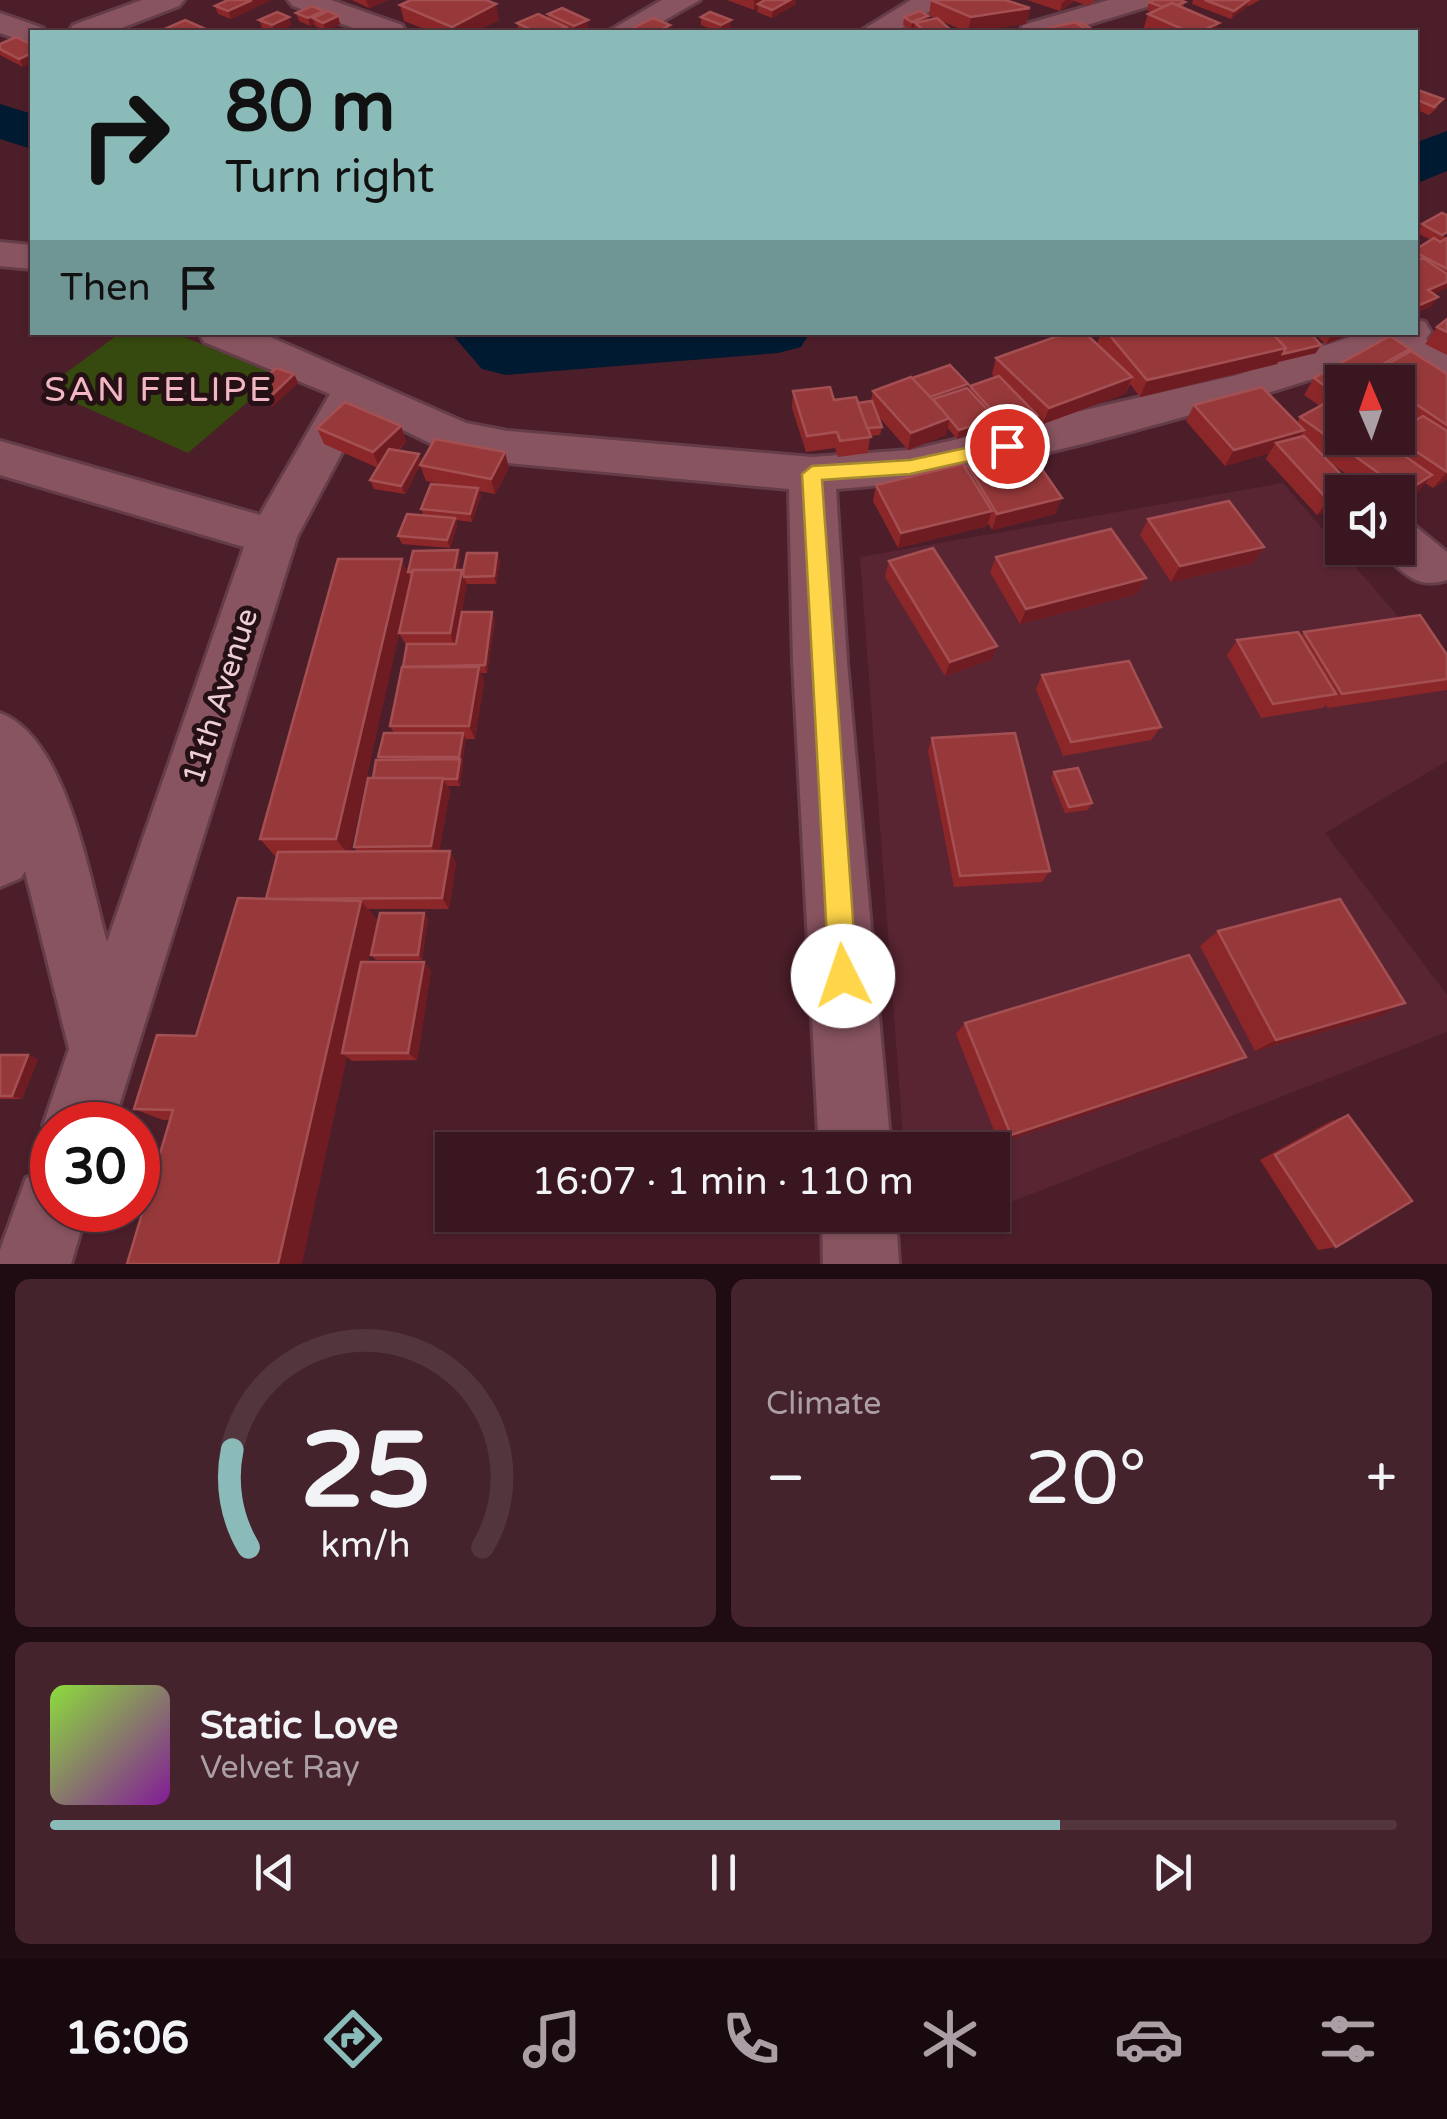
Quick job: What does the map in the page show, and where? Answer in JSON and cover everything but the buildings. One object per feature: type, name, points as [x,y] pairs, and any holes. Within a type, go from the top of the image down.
[{"type":"street","points":[[89,30],[169,0]]},
{"type":"street","points":[[302,0],[385,21]]},
{"type":"street","points":[[626,30],[684,0]]},
{"type":"street","points":[[878,30],[933,0]]},
{"type":"street","points":[[1076,28],[1140,0]]},
{"type":"street","points":[[0,22],[30,34]]},
{"type":"street","points":[[0,254],[30,257]]},
{"type":"street","points":[[1418,328],[1447,312]]},
{"type":"street","points":[[226,335],[355,388],[456,437],[549,450],[805,474],[910,467],[1259,403],[1405,335]]},
{"type":"street","points":[[1408,335],[1447,372]]},
{"type":"street","name":"11th Avenue","points":[[86,1102],[272,537],[355,388]]},
{"type":"street","points":[[0,458],[272,537]]},
{"type":"street","points":[[805,474],[854,1132]]},
{"type":"street","points":[[0,738],[34,792],[103,1049]]},
{"type":"street","points":[[0,858],[34,792]]},
{"type":"street","points":[[32,1264],[43,1232]]},
{"type":"street","points":[[859,1232],[862,1264]]},
{"type":"shaded area","points":[[1283,483],[1325,532],[1325,565],[1354,565],[1447,673],[1447,761],[1325,833],[1447,995],[1447,1032],[1010,1202],[1010,1132],[903,1132],[860,557]]},
{"type":"green space","points":[[117,335],[179,335],[279,375],[188,453],[44,389]]},
{"type":"waterway","points":[[0,120],[30,132]]},
{"type":"waterway","points":[[1418,165],[1447,147]]},
{"type":"waterway","points":[[485,335],[506,353],[739,335]]},
{"type":"district","name":"SAN FELIPE","points":[[159,389]]},
{"type":"route","points":[[843,976],[820,662],[812,474],[910,467],[1007,446]]}]
